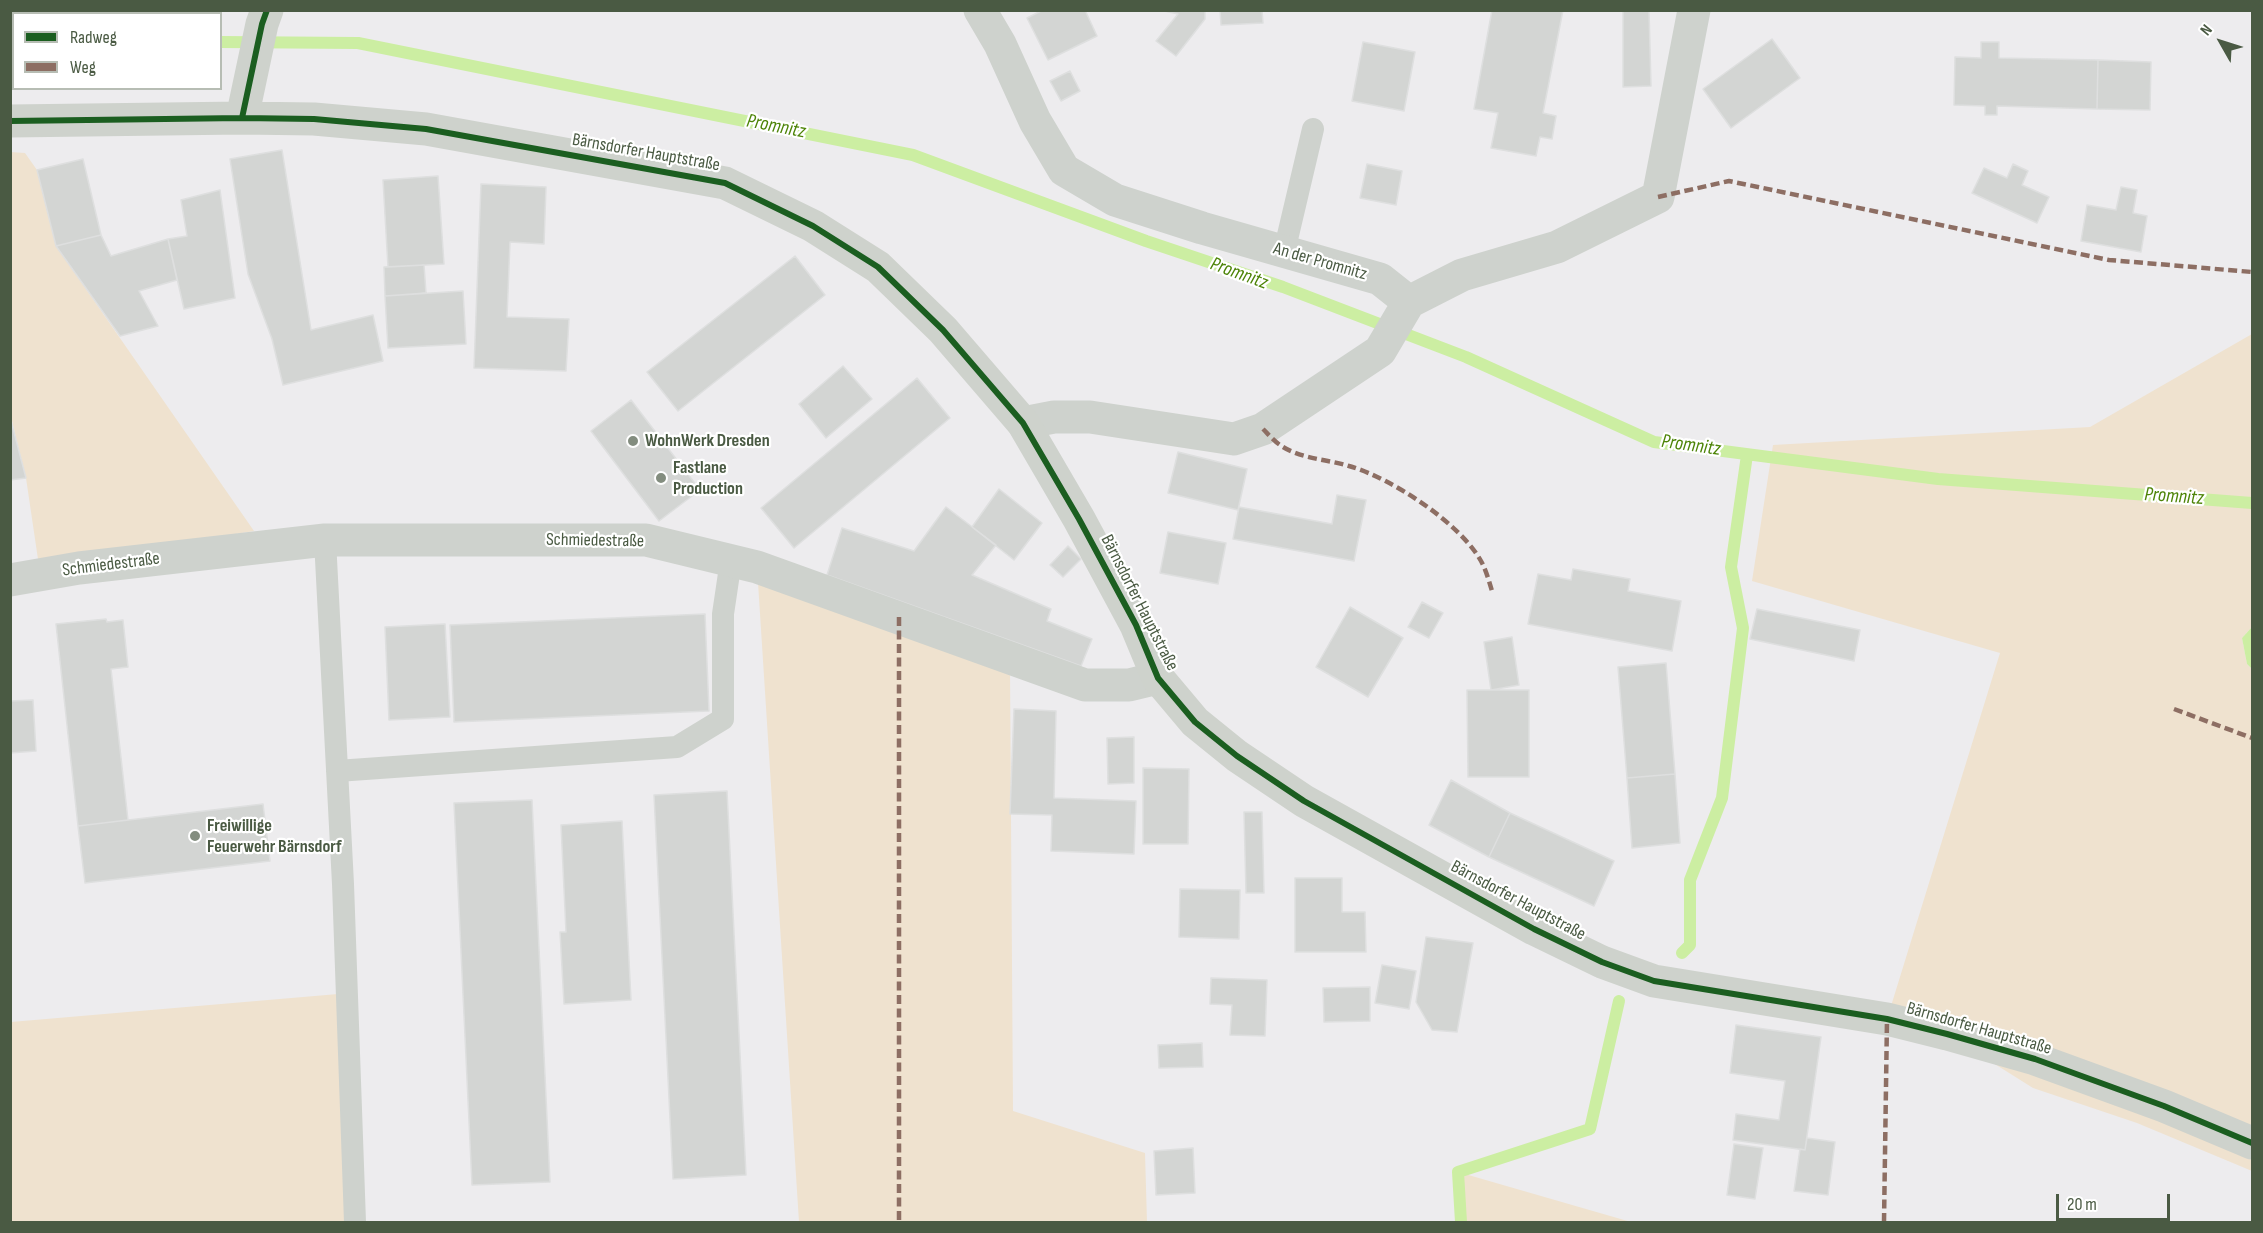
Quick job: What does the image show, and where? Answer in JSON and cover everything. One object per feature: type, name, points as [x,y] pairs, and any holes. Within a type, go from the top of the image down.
[{"type":"main road","points":[[242,118],[264,17]]},
{"type":"main road","name":"Bärnsdorfer Hauptstraße","points":[[10,121],[314,119],[426,129],[725,183],[813,226],[878,267],[943,330],[1023,423],[1079,519],[1136,625],[1158,678],[1195,722],[1237,756],[1304,801],[1534,929],[1602,962],[1654,981],[1887,1019],[1947,1034],[2035,1059],[2164,1106],[2253,1143]]},
{"type":"street","name":"An der Promnitz","points":[[980,10],[1000,44],[1035,121],[1064,170],[1115,200],[1202,228],[1380,279],[1409,302]]},
{"type":"street","points":[[1023,423],[1054,417],[1090,417],[1234,439],[1263,429],[1380,351],[1409,302],[1462,276],[1557,247],[1658,197],[1694,10]]},
{"type":"street","name":"Schmiedestraße","points":[[10,580],[79,568],[325,540],[646,540],[758,567],[1085,685],[1129,685],[1158,678]]},
{"type":"lane","points":[[1284,252],[1313,129]]},
{"type":"lane","points":[[325,540],[337,771],[355,1222]]},
{"type":"lane","points":[[337,771],[677,747],[723,719],[723,614],[731,560]]},
{"type":"shaded area","points":[[10,152],[25,153],[37,170],[56,246],[254,531],[39,566],[26,478],[11,417]]},
{"type":"shaded area","points":[[2252,334],[2252,627],[2242,638],[2247,664],[2252,669],[2252,1171],[2137,1123],[2033,1088],[1947,1034],[1887,1019],[2000,653],[1752,581],[1773,445],[2090,427]]},
{"type":"shaded area","points":[[757,567],[1010,668],[1013,1111],[1145,1153],[1147,1222],[799,1222]]},
{"type":"shaded area","points":[[2252,627],[2252,669],[2247,664],[2242,638]]},
{"type":"shaded area","points":[[338,994],[353,1222],[11,1222],[11,1022]]},
{"type":"shaded area","points":[[1458,1172],[1631,1222],[1461,1222]]},
{"type":"building","points":[[1043,10],[1085,10],[1097,36],[1048,60],[1027,18]]},
{"type":"building","points":[[1160,10],[1205,10],[1205,19],[1176,56],[1156,41],[1178,14]]},
{"type":"building","points":[[1220,10],[1262,10],[1263,23],[1221,25]]},
{"type":"building","points":[[1492,10],[1563,10],[1543,113],[1556,116],[1552,139],[1540,137],[1536,156],[1491,148],[1498,113],[1474,109]]},
{"type":"building","points":[[1623,10],[1649,10],[1651,86],[1623,87]]},
{"type":"building","points":[[1772,39],[1800,78],[1731,128],[1703,89]]},
{"type":"building","points":[[1363,42],[1415,52],[1404,111],[1352,101]]},
{"type":"building","points":[[1981,42],[1999,42],[1999,58],[2098,60],[2097,109],[1997,106],[1997,115],[1985,115],[1985,106],[1954,105],[1955,57],[1981,58]]},
{"type":"building","points":[[2098,60],[2151,62],[2150,110],[2097,109]]},
{"type":"building","points":[[1070,71],[1080,91],[1061,101],[1050,81]]},
{"type":"building","points":[[282,150],[311,330],[373,315],[383,361],[283,385],[272,339],[248,274],[230,159]]},
{"type":"building","points":[[83,159],[101,235],[56,246],[37,170]]},
{"type":"building","points":[[1367,164],[1402,171],[1396,205],[1360,198]]},
{"type":"building","points":[[2013,164],[2028,171],[2022,185],[2049,197],[2037,223],[1972,193],[1984,168],[2007,178]]},
{"type":"building","points":[[438,176],[444,264],[388,267],[383,180]]},
{"type":"building","points":[[481,184],[546,187],[544,244],[510,242],[507,317],[569,319],[566,371],[474,368]]},
{"type":"building","points":[[2121,187],[2137,190],[2133,213],[2147,216],[2141,252],[2081,241],[2087,205],[2116,210]]},
{"type":"building","points":[[220,190],[235,298],[184,309],[168,239],[187,236],[181,200]]},
{"type":"building","points":[[101,235],[111,256],[168,239],[177,280],[139,291],[158,326],[120,336],[56,246]]},
{"type":"building","points":[[795,256],[825,295],[678,411],[647,372]]},
{"type":"building","points":[[424,265],[426,293],[385,296],[384,267]]},
{"type":"building","points":[[463,291],[466,344],[388,348],[385,296]]},
{"type":"building","points":[[843,366],[872,399],[826,438],[799,404]]},
{"type":"building","points":[[917,378],[950,418],[794,548],[761,508]]},
{"type":"building","points":[[631,400],[700,490],[659,521],[591,431]]},
{"type":"building","points":[[10,417],[26,478],[10,480]]},
{"type":"building","points":[[1178,452],[1247,469],[1238,510],[1168,493]]},
{"type":"building","points":[[999,489],[1042,523],[1014,560],[972,527]]},
{"type":"building","points":[[1337,495],[1366,500],[1354,561],[1233,539],[1239,507],[1332,524]]},
{"type":"building","points":[[946,507],[996,545],[972,575],[1051,609],[1047,621],[1092,639],[1081,666],[827,575],[842,528],[914,551]]},
{"type":"building","points":[[1168,532],[1226,543],[1218,584],[1160,573]]},
{"type":"building","points":[[1068,546],[1081,559],[1063,577],[1050,565]]},
{"type":"building","points":[[1573,569],[1630,579],[1628,591],[1681,601],[1672,651],[1528,624],[1538,574],[1571,580]]},
{"type":"building","points":[[1422,602],[1443,613],[1429,638],[1408,627]]},
{"type":"building","points":[[1350,607],[1403,638],[1368,697],[1316,667]]},
{"type":"building","points":[[1757,609],[1860,630],[1854,661],[1750,639]]},
{"type":"building","points":[[705,614],[709,711],[454,722],[450,625]]},
{"type":"building","points":[[106,619],[107,622],[123,620],[128,667],[111,669],[128,820],[78,826],[56,624]]},
{"type":"building","points":[[445,624],[450,717],[389,720],[385,627]]},
{"type":"building","points":[[1512,637],[1519,685],[1491,690],[1484,642]]},
{"type":"building","points":[[1666,663],[1675,774],[1627,778],[1618,667]]},
{"type":"building","points":[[1467,690],[1529,690],[1529,777],[1468,777]]},
{"type":"building","points":[[33,700],[36,751],[10,753],[10,701]]},
{"type":"building","points":[[1014,709],[1056,711],[1054,798],[1136,801],[1134,854],[1051,851],[1052,815],[1010,814]]},
{"type":"building","points":[[1134,737],[1134,783],[1108,784],[1107,738]]},
{"type":"building","points":[[1143,768],[1189,769],[1188,844],[1143,844]]},
{"type":"building","points":[[1675,774],[1680,843],[1632,848],[1627,778]]},
{"type":"building","points":[[1451,780],[1510,813],[1489,857],[1429,825]]},
{"type":"building","points":[[727,791],[746,1175],[673,1179],[654,795]]},
{"type":"building","points":[[532,800],[550,1182],[472,1185],[454,803]]},
{"type":"building","points":[[263,804],[270,861],[85,883],[78,826]]},
{"type":"building","points":[[1244,812],[1262,812],[1264,893],[1246,893]]},
{"type":"building","points":[[1510,813],[1614,861],[1594,906],[1489,857]]},
{"type":"building","points":[[622,821],[631,1000],[564,1004],[560,932],[566,932],[561,825]]},
{"type":"building","points":[[1295,878],[1342,878],[1342,912],[1365,912],[1366,952],[1295,952]]},
{"type":"building","points":[[1180,889],[1240,890],[1239,939],[1179,937]]},
{"type":"building","points":[[1426,937],[1473,943],[1457,1032],[1432,1030],[1416,1002]]},
{"type":"building","points":[[1382,965],[1416,971],[1409,1009],[1375,1003]]},
{"type":"building","points":[[1211,978],[1267,980],[1265,1036],[1230,1035],[1232,1005],[1210,1004]]},
{"type":"building","points":[[1370,987],[1370,1021],[1324,1022],[1323,988]]},
{"type":"building","points":[[1736,1025],[1821,1037],[1805,1150],[1733,1140],[1736,1114],[1779,1120],[1785,1081],[1730,1073]]},
{"type":"building","points":[[1202,1043],[1203,1067],[1159,1068],[1158,1045]]},
{"type":"building","points":[[1807,1138],[1835,1142],[1828,1195],[1794,1191],[1800,1149],[1805,1150]]},
{"type":"building","points":[[1734,1144],[1763,1148],[1755,1199],[1727,1195]]},
{"type":"building","points":[[1193,1148],[1195,1193],[1156,1195],[1154,1151]]},
{"type":"waterway","name":"Promnitz","points":[[222,42],[358,43],[913,155],[1146,241],[1283,287],[1466,357],[1654,442],[1938,479],[2252,503]]},
{"type":"waterway","points":[[1682,953],[1690,945],[1690,880],[1722,798],[1743,628],[1731,567],[1747,455]]},
{"type":"waterway","points":[[1461,1222],[1458,1172],[1590,1129],[1619,1001]]},
{"type":"marked path","points":[[1658,197],[1729,181],[2109,260],[2252,272]]},
{"type":"marked path","points":[[1263,429],[1288,450],[1366,472],[1422,503],[1457,531],[1471,546],[1483,564],[1492,591]]},
{"type":"marked path","points":[[899,617],[899,1222]]},
{"type":"marked path","points":[[2174,709],[2252,738]]},
{"type":"marked path","points":[[1884,1222],[1887,1019]]},
{"type":"cycle path","points":[[242,118],[267,10]]},
{"type":"cycle path","points":[[10,121],[314,119],[426,129],[725,183],[813,226],[878,267],[943,330],[1023,423],[1079,519],[1136,625],[1158,678],[1195,722],[1237,756],[1304,801],[1534,929],[1602,962],[1654,981],[1887,1019],[1947,1034],[2035,1059],[2164,1106],[2252,1143]]},
{"type":"place","name":"WohnWerk Dresden","points":[[633,441]]},
{"type":"place","name":"Fastlane Production","points":[[661,478]]},
{"type":"place","name":"Freiwillige Feuerwehr Bärnsdorf","points":[[195,836]]}]
